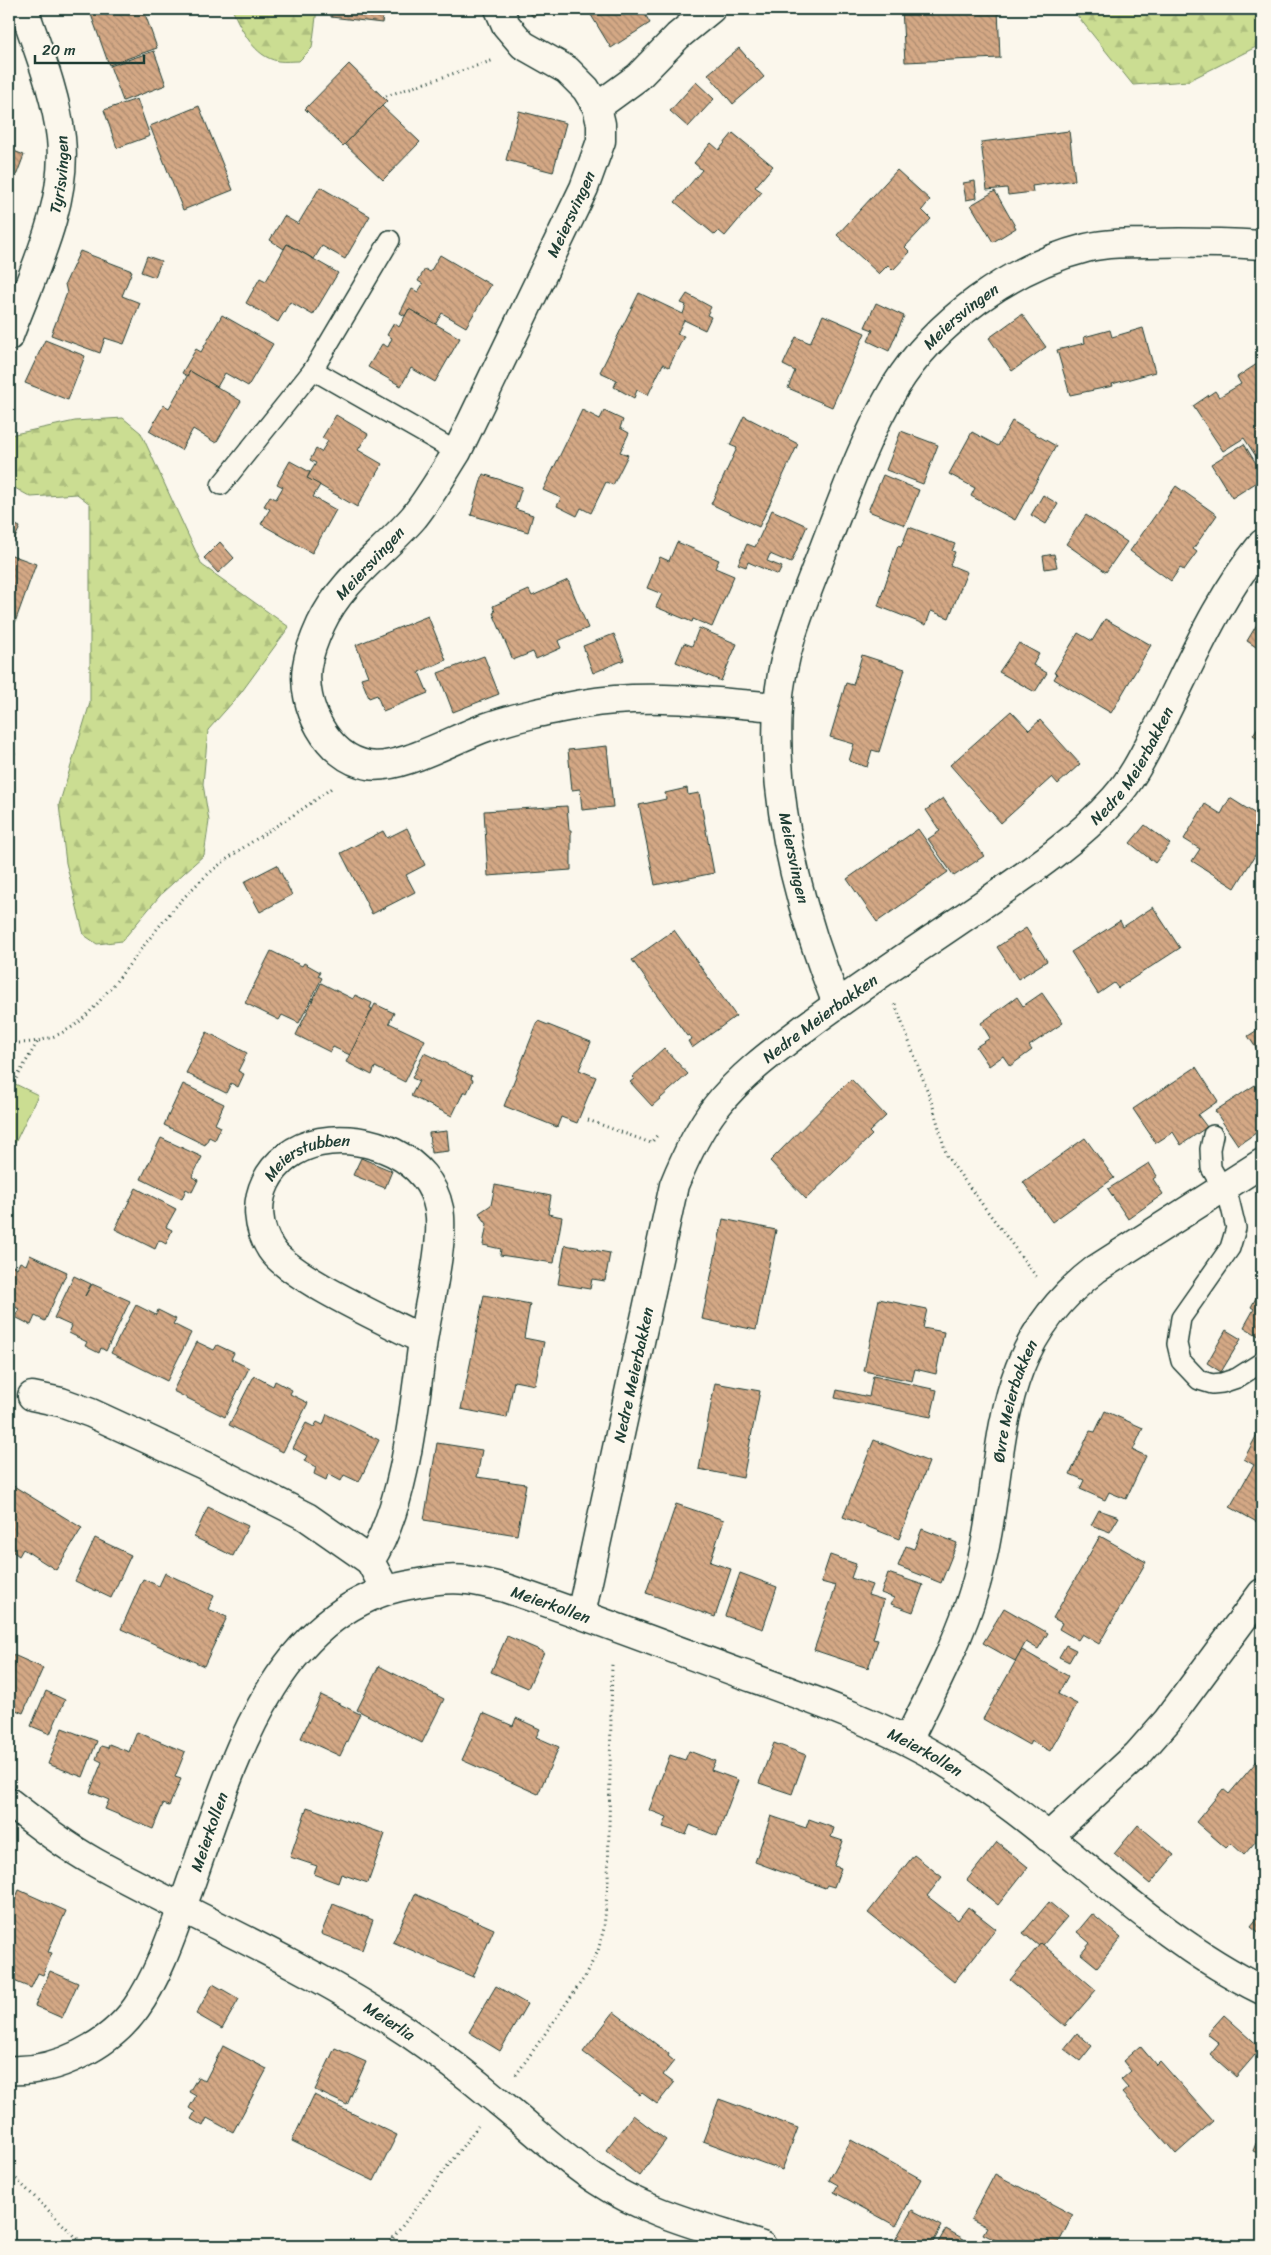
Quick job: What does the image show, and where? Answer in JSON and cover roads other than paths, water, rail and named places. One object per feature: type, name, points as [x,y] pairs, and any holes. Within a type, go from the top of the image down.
[{"type":"street","name":"Tyrisvingen","points":[[9,336],[46,238],[57,200],[60,168],[61,138],[51,91],[24,9]]},
{"type":"street","name":"Meiersvingen","points":[[499,9],[506,25],[523,45],[567,70],[586,89],[596,107],[601,124],[601,140],[584,188],[457,452],[436,486],[413,517],[340,592],[322,622],[312,646],[307,668],[308,685],[317,722],[328,740],[341,752],[354,760],[368,765],[403,760],[488,727],[585,704],[666,701],[778,707]]},
{"type":"street","points":[[596,107],[638,77],[678,36],[711,9]]},
{"type":"street","name":"Meiersvingen","points":[[837,1004],[810,930],[789,842],[779,768],[778,707],[784,661],[794,625],[862,453],[895,387],[918,357],[950,324],[986,295],[1020,274],[1087,248],[1131,243],[1179,242],[1262,245]]},
{"type":"street","name":"Nedre Meierbakken","points":[[581,1614],[674,1185],[689,1149],[714,1108],[774,1051],[837,1004],[1015,883],[1088,825],[1115,798],[1134,774],[1212,618],[1241,569],[1262,544]]},
{"type":"street","name":"Meierstubben","points":[[370,1561],[382,1542],[391,1520],[412,1425],[441,1228],[435,1192],[425,1176],[410,1162],[392,1150],[368,1143],[319,1142],[302,1148],[284,1158],[271,1173],[262,1188],[258,1204],[264,1234],[272,1250],[290,1268],[423,1340]]},
{"type":"street","name":"Øvre Meierbakken","points":[[908,1740],[955,1643],[975,1586],[988,1537],[1002,1429],[1022,1357],[1058,1303],[1075,1285],[1096,1269],[1221,1188],[1262,1164]]},
{"type":"street","points":[[32,1396],[61,1402],[91,1413],[206,1466],[307,1517],[370,1561],[385,1589]]},
{"type":"street","name":"Meierkollen","points":[[9,2070],[21,2071],[54,2064],[85,2051],[112,2034],[136,2008],[161,1960],[226,1785],[248,1732],[266,1697],[285,1668],[332,1620],[357,1602],[385,1589],[423,1582],[466,1580],[505,1588],[806,1697],[908,1740],[946,1762],[1001,1799],[1112,1891],[1176,1939],[1237,1978],[1262,1990]]},
{"type":"street","points":[[1048,1837],[1137,1755],[1168,1721],[1262,1593]]},
{"type":"street","name":"Meierlia","points":[[9,1802],[46,1831],[94,1862],[182,1906],[373,2010],[430,2048],[498,2100],[562,2155],[599,2182],[630,2199],[762,2246]]},
{"type":"lane","points":[[220,485],[313,370],[390,240]]},
{"type":"lane","points":[[313,370],[457,452]]},
{"type":"lane","points":[[1212,1135],[1210,1149],[1211,1168],[1233,1210],[1236,1228],[1230,1248],[1181,1318],[1177,1344],[1181,1361],[1199,1380],[1212,1384],[1237,1378],[1262,1362]]}]
